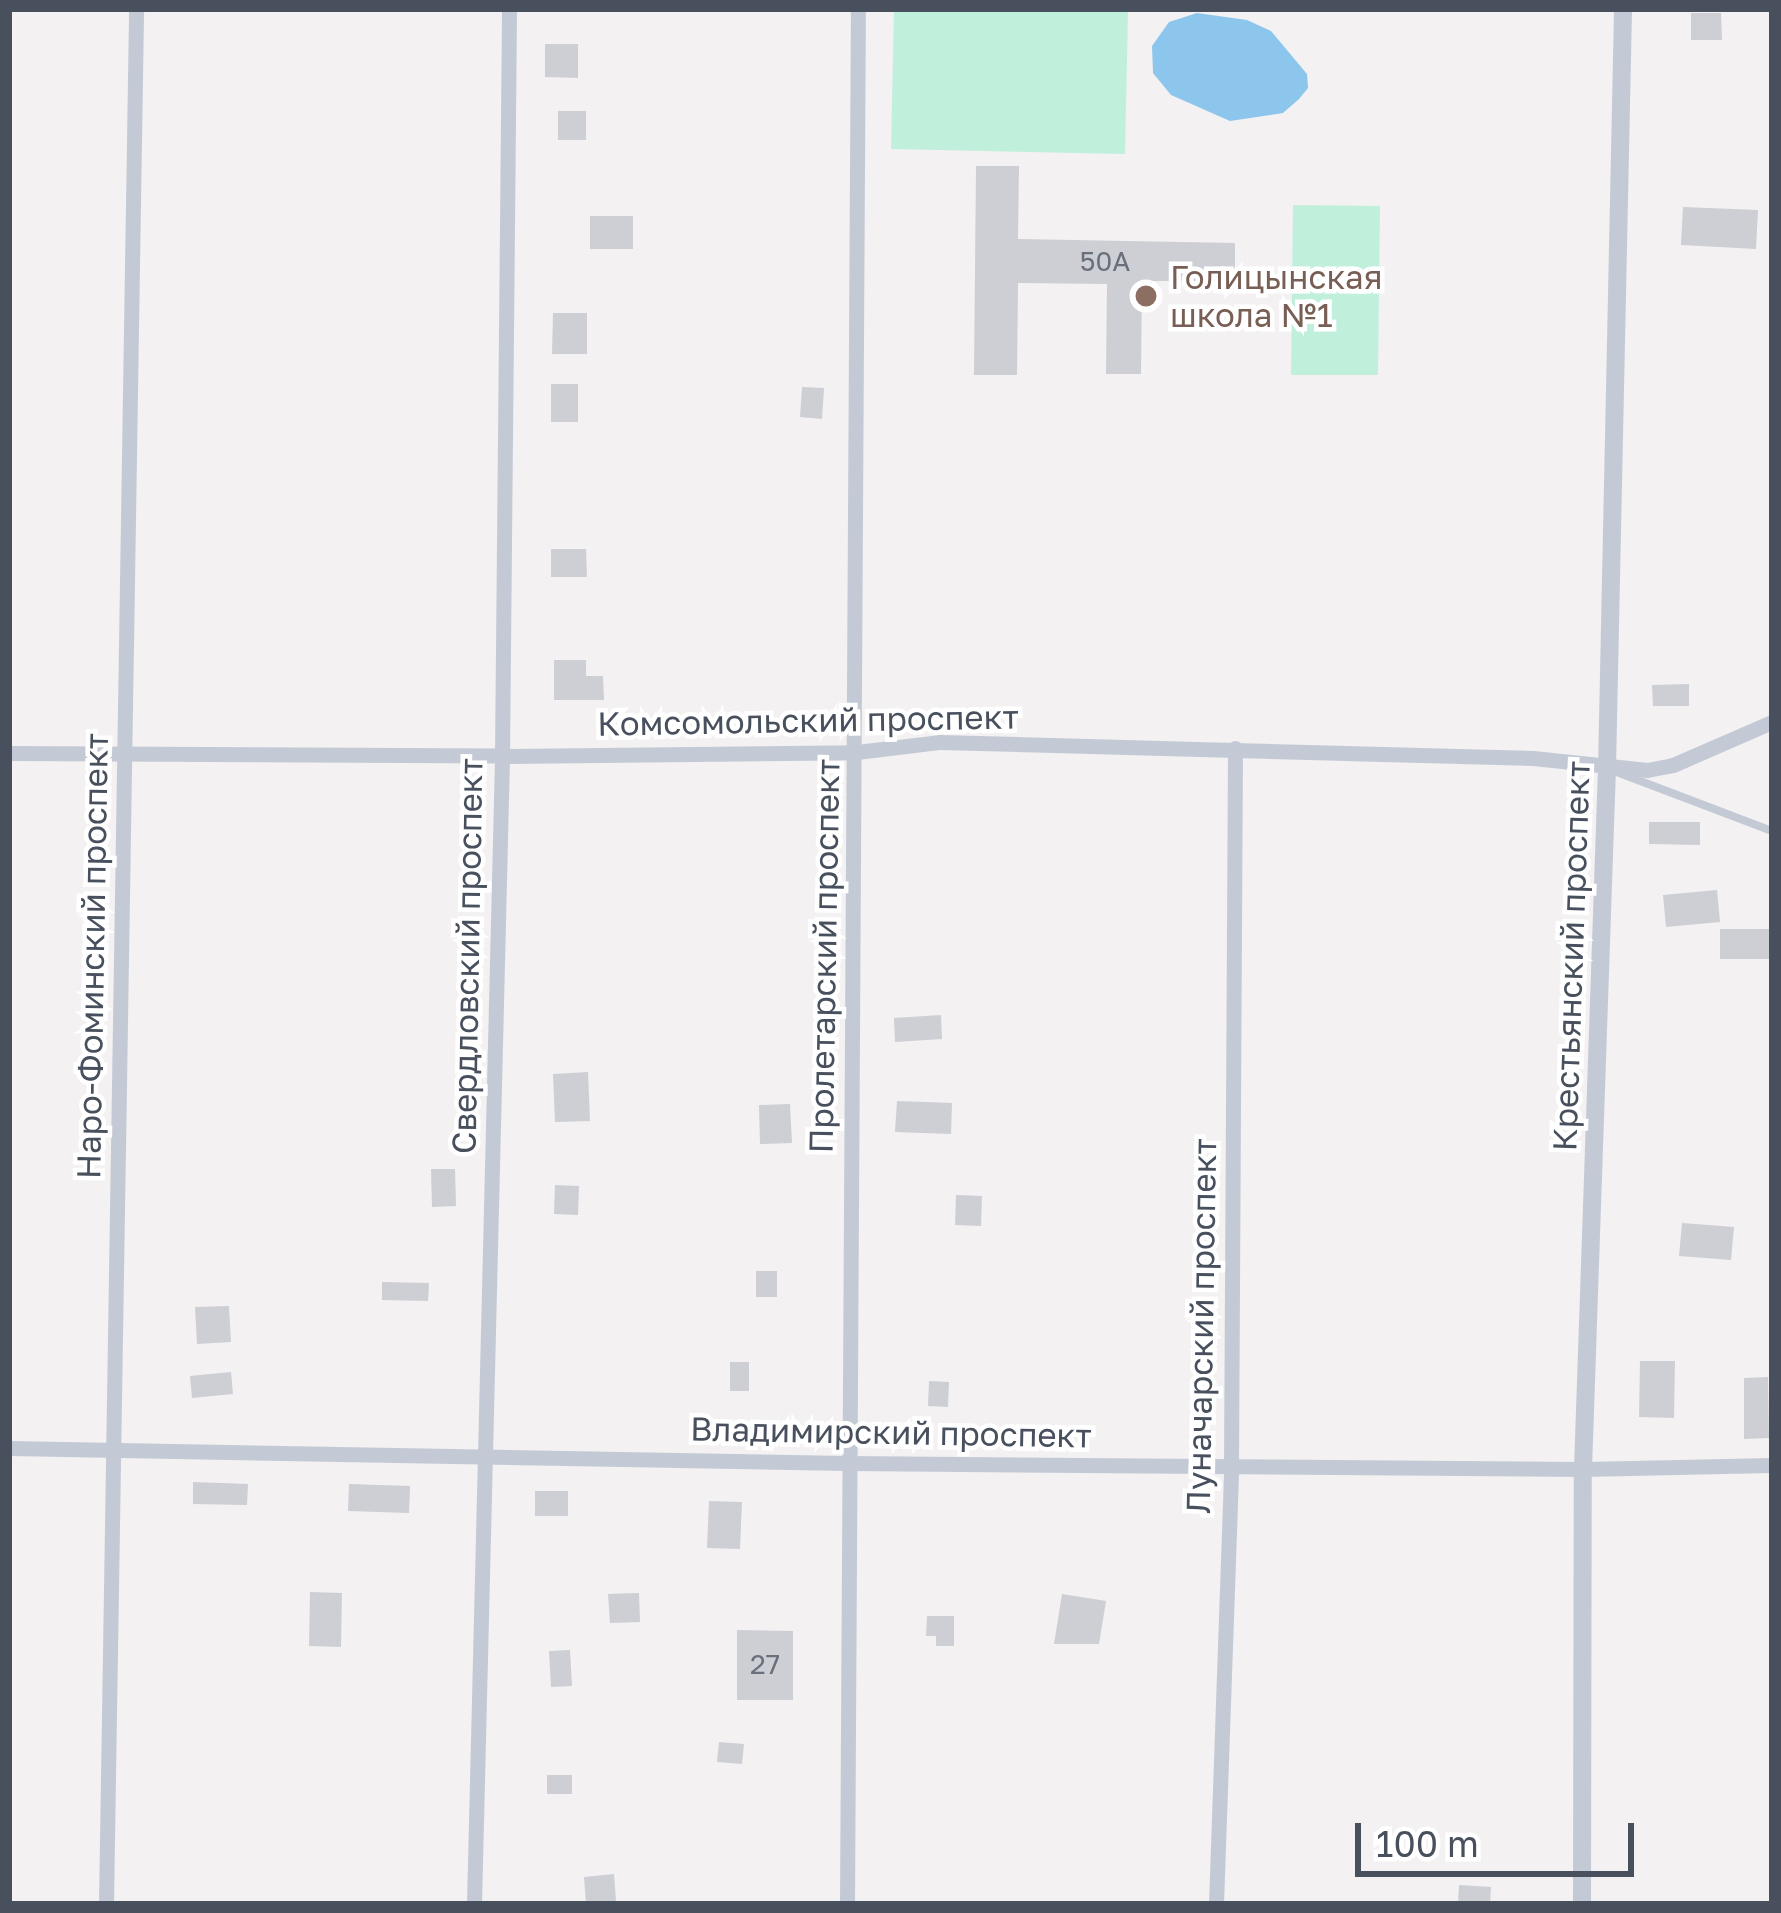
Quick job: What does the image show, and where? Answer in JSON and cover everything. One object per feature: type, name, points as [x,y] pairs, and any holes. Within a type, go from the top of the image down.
[{"type":"street","name":"Наро-Фоминский проспект","points":[[106,1904],[136,9]]},
{"type":"street","name":"Свердловский проспект","points":[[473,1904],[502,756],[509,9]]},
{"type":"street","name":"Пролетарский проспект","points":[[847,1904],[857,9]]},
{"type":"street","name":"Крестьянский проспект","points":[[1582,1904],[1583,1469],[1607,768],[1623,9]]},
{"type":"street","name":"Комсомольский проспект","points":[[9,753],[856,752],[940,742],[1533,758],[1607,768],[1673,765],[1772,722]]},
{"type":"street","name":"Луначарский проспект","points":[[1216,1904],[1231,1466],[1235,748]]},
{"type":"street","name":"Владимирский проспект","points":[[9,1448],[847,1463],[1583,1469],[1772,1465]]},
{"type":"lane","points":[[1607,768],[1772,831]]},
{"type":"green space","points":[[894,9],[1128,11],[1125,154],[891,149]]},
{"type":"green space","points":[[1293,205],[1380,206],[1378,375],[1291,375]]},
{"type":"water","points":[[1197,13],[1247,20],[1271,31],[1307,74],[1308,88],[1283,113],[1230,121],[1171,95],[1153,73],[1152,46],[1169,22]]},
{"type":"building","points":[[1691,13],[1721,13],[1722,40],[1691,40]]},
{"type":"building","points":[[545,44],[578,44],[578,78],[545,77]]},
{"type":"building","points":[[558,111],[586,111],[586,140],[558,140]]},
{"type":"building","points":[[976,166],[1019,166],[1018,239],[1235,243],[1235,281],[1142,281],[1141,374],[1106,374],[1107,284],[1018,283],[1017,375],[974,375]]},
{"type":"building","points":[[1683,207],[1758,210],[1756,249],[1681,245]]},
{"type":"building","points":[[590,216],[633,216],[633,249],[590,249]]},
{"type":"building","points":[[553,313],[587,313],[587,354],[552,354]]},
{"type":"building","points":[[551,384],[578,384],[578,422],[551,422]]},
{"type":"building","points":[[802,387],[824,388],[822,419],[800,417]]},
{"type":"building","points":[[551,549],[586,549],[587,577],[551,577]]},
{"type":"building","points":[[554,660],[586,660],[586,676],[603,676],[604,700],[554,700]]},
{"type":"building","points":[[1689,684],[1689,706],[1653,706],[1652,685]]},
{"type":"building","points":[[1649,822],[1700,822],[1700,845],[1649,844]]},
{"type":"building","points":[[1717,890],[1720,922],[1666,927],[1663,895]]},
{"type":"building","points":[[1720,929],[1769,929],[1769,959],[1720,959]]},
{"type":"building","points":[[941,1015],[942,1039],[895,1042],[894,1018]]},
{"type":"building","points":[[588,1072],[590,1121],[555,1122],[553,1074]]},
{"type":"building","points":[[897,1101],[952,1103],[951,1134],[895,1132]]},
{"type":"building","points":[[790,1104],[792,1143],[760,1144],[759,1105]]},
{"type":"building","points":[[431,1169],[455,1169],[456,1206],[432,1207]]},
{"type":"building","points":[[555,1185],[579,1186],[578,1215],[554,1214]]},
{"type":"building","points":[[956,1195],[982,1196],[981,1226],[955,1225]]},
{"type":"building","points":[[1682,1223],[1734,1227],[1731,1260],[1679,1256]]},
{"type":"building","points":[[756,1271],[777,1271],[777,1297],[756,1297]]},
{"type":"building","points":[[382,1282],[429,1283],[428,1301],[382,1300]]},
{"type":"building","points":[[229,1306],[231,1342],[197,1344],[195,1307]]},
{"type":"building","points":[[1640,1361],[1675,1361],[1674,1418],[1639,1417]]},
{"type":"building","points":[[730,1362],[749,1362],[749,1391],[730,1391]]},
{"type":"building","points":[[231,1372],[233,1394],[192,1398],[190,1376]]},
{"type":"building","points":[[1768,1377],[1769,1438],[1744,1439],[1744,1378]]},
{"type":"building","points":[[929,1381],[949,1382],[948,1407],[928,1406]]},
{"type":"building","points":[[193,1482],[248,1484],[247,1505],[193,1504]]},
{"type":"building","points":[[349,1484],[410,1486],[409,1513],[348,1511]]},
{"type":"building","points":[[535,1491],[568,1491],[568,1516],[535,1516]]},
{"type":"building","points":[[709,1501],[742,1502],[740,1549],[707,1548]]},
{"type":"building","points":[[310,1592],[342,1593],[341,1647],[309,1646]]},
{"type":"building","points":[[639,1593],[640,1622],[610,1623],[608,1594]]},
{"type":"building","points":[[1062,1594],[1106,1601],[1099,1644],[1054,1644]]},
{"type":"building","points":[[927,1616],[954,1616],[954,1646],[936,1646],[936,1636],[926,1636]]},
{"type":"building","points":[[737,1630],[793,1631],[793,1700],[737,1700]]},
{"type":"building","points":[[570,1650],[572,1686],[551,1687],[549,1651]]},
{"type":"building","points":[[719,1742],[744,1744],[742,1764],[717,1762]]},
{"type":"building","points":[[547,1775],[572,1775],[572,1794],[547,1794]]},
{"type":"building","points":[[614,1874],[616,1901],[586,1904],[584,1877]]},
{"type":"building","points":[[1459,1885],[1491,1887],[1490,1904],[1458,1904]]},
{"type":"place","name":"Голицынская школа №1","points":[[1146,296]]}]
